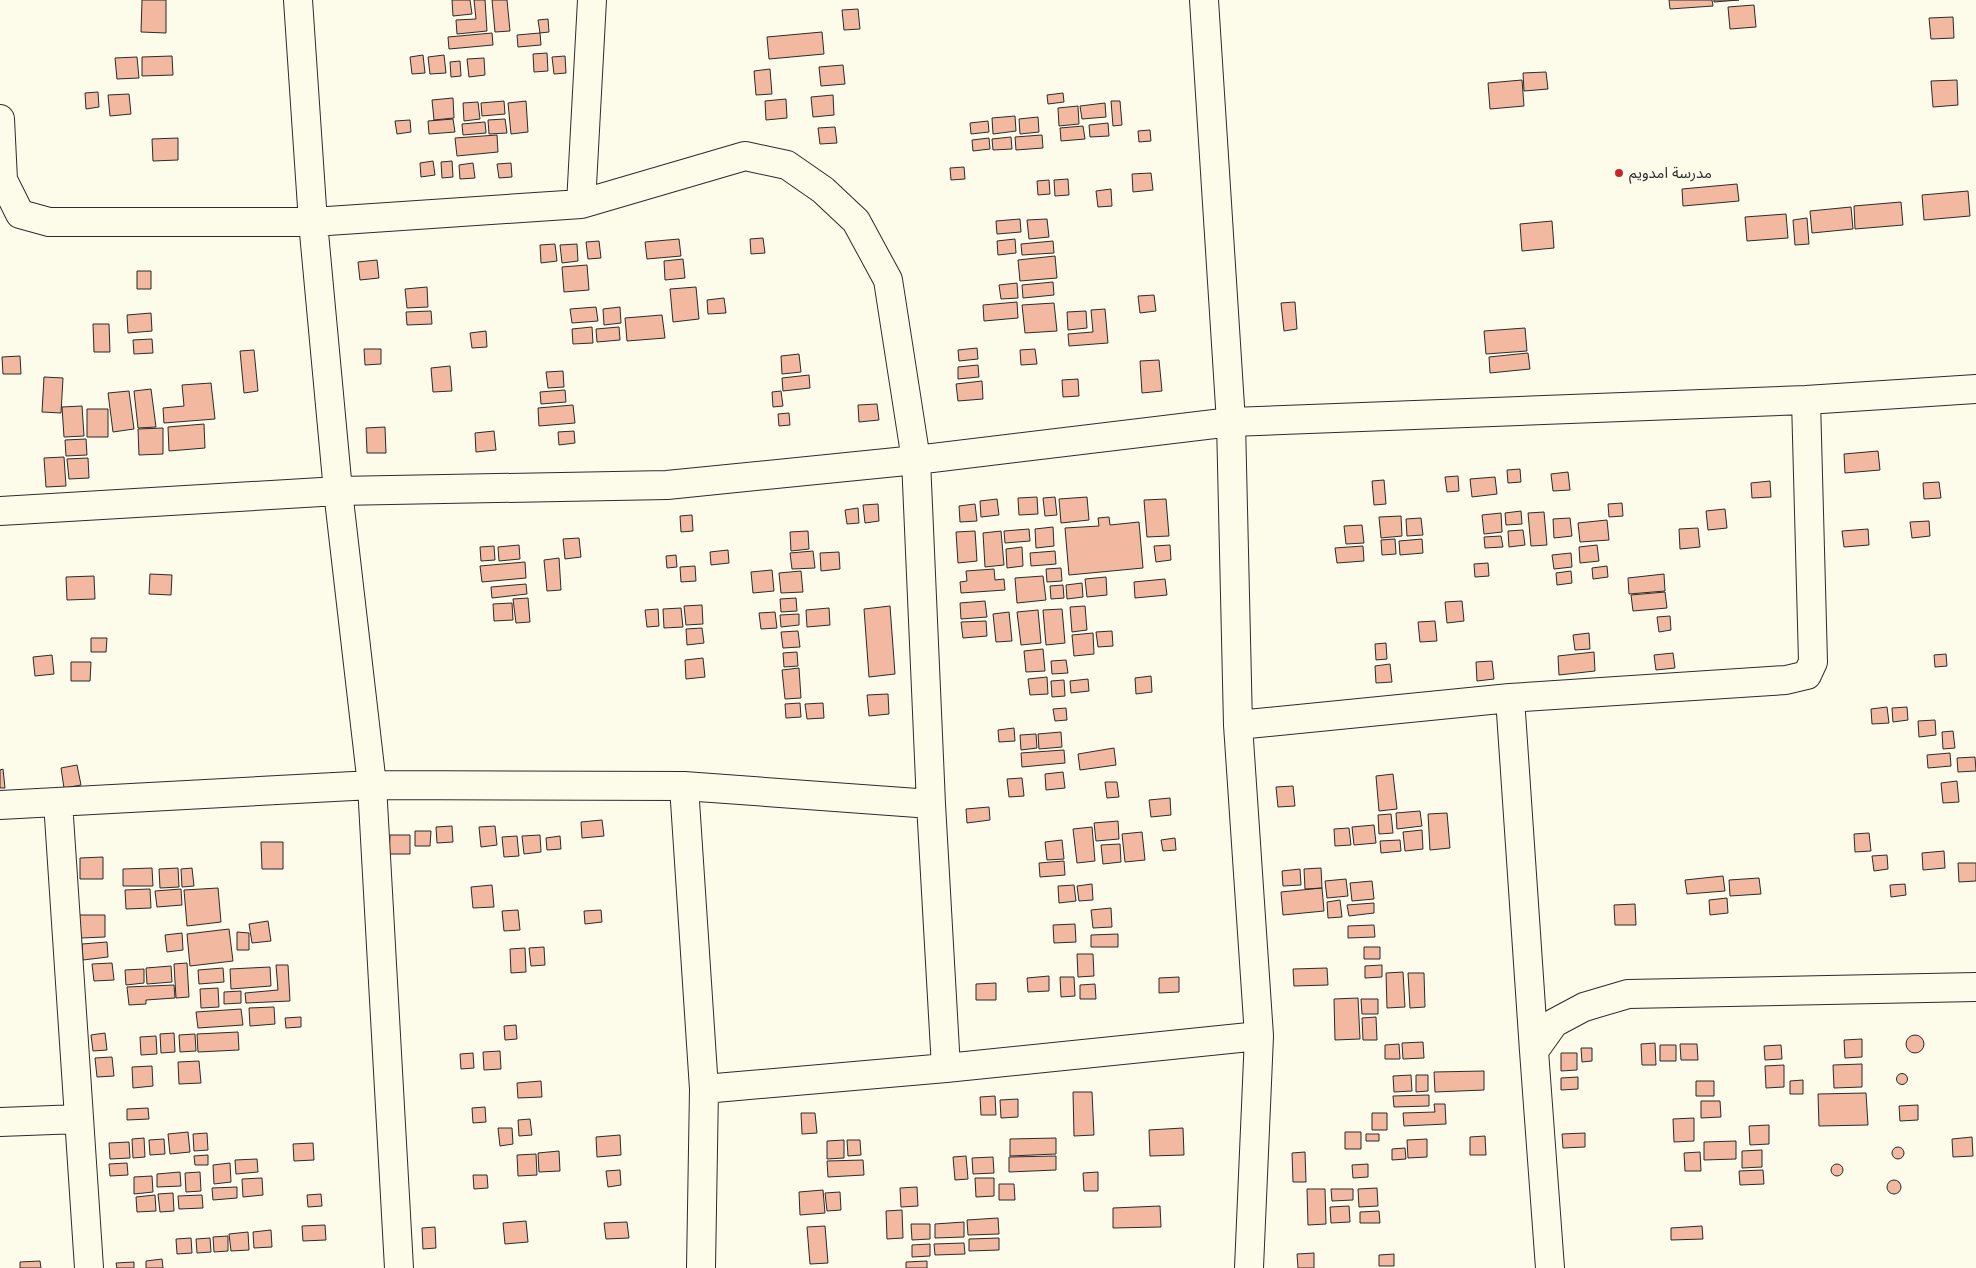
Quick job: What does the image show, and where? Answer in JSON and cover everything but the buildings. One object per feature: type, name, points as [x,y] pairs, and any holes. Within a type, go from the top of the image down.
[{"type":"street","points":[[298,0],[313,222],[338,491],[372,784],[399,1268]]},
{"type":"street","points":[[582,204],[592,0]]},
{"type":"street","points":[[1204,0],[1231,422],[1238,724],[1259,1036],[1249,1268]]},
{"type":"street","points":[[0,119],[3,180],[20,214],[48,222],[313,222],[582,204],[745,156],[787,165],[823,190],[856,221],[888,280],[916,460],[931,804],[946,1068]]},
{"type":"street","points":[[0,511],[338,491],[667,485],[916,460],[1231,422],[1806,400],[1976,390]]},
{"type":"street","points":[[1238,724],[1510,698],[1786,680],[1807,676],[1814,662],[1806,400]]},
{"type":"street","points":[[1510,698],[1550,1268]]},
{"type":"street","points":[[0,805],[372,784],[684,786],[931,804]]},
{"type":"street","points":[[684,786],[704,1089],[701,1268]]},
{"type":"street","points":[[58,802],[89,1268]]},
{"type":"street","points":[[1534,1051],[1554,1023],[1584,1007],[1628,994],[1976,987]]},
{"type":"street","points":[[704,1089],[946,1068],[1259,1036]]},
{"type":"street","points":[[0,1122],[79,1119]]},
{"type":"place","name":"مدرسة امدويم","points":[[1619,173]]}]
